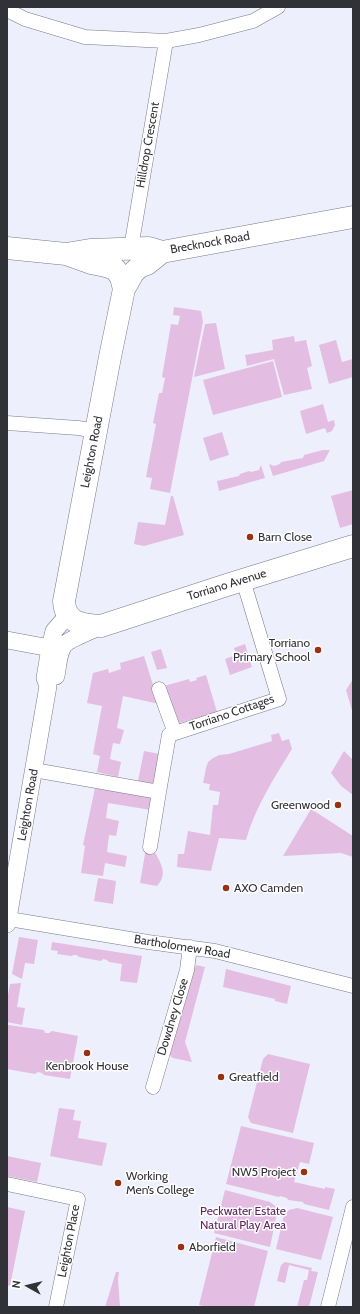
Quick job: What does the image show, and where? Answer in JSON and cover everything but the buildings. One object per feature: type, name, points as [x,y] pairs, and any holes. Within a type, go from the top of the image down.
[{"type":"main road","name":"Brecknock Road","points":[[66,254],[90,250],[131,248],[149,248],[162,252],[353,218]]},
{"type":"main road","name":"Brecknock Road","points":[[7,248],[66,254],[91,263],[115,269],[121,277],[124,289]]},
{"type":"main road","points":[[124,289],[133,273],[139,267],[147,264],[162,252]]},
{"type":"main road","name":"Leighton Road","points":[[68,615],[64,608],[64,601],[124,289]]},
{"type":"main road","name":"Torriano Avenue","points":[[101,626],[353,546]]},
{"type":"main road","points":[[68,615],[74,621],[101,626]]},
{"type":"street","points":[[7,10],[26,19],[85,37],[166,41],[199,35],[253,21],[278,7]]},
{"type":"street","name":"Hilldrop Crescent","points":[[131,248],[166,41]]},
{"type":"street","points":[[7,424],[96,430]]},
{"type":"street","name":"Torriano Cottages","points":[[150,848],[169,735],[279,699],[243,580]]},
{"type":"street","name":"Leighton Road","points":[[8,921],[48,686],[45,678],[50,648],[54,631],[68,615]]},
{"type":"street","name":"Leighton Road","points":[[48,686],[56,680],[58,662],[64,645],[101,626]]},
{"type":"street","points":[[7,640],[50,648]]},
{"type":"street","points":[[159,689],[175,733]]},
{"type":"street","points":[[34,770],[159,792]]},
{"type":"street","name":"Bartholomew Road","points":[[8,921],[216,951],[353,986]]},
{"type":"street","name":"Dowdney Close","points":[[153,1087],[187,970],[190,947]]},
{"type":"street","name":"Leighton Place","points":[[7,1184],[78,1199],[56,1307]]},
{"type":"street","points":[[328,1307],[353,1206]]},
{"type":"green space","points":[[174,307],[201,311],[203,322],[170,493],[150,489],[152,478],[146,477],[156,424],[153,423],[159,393],[162,393],[165,378],[162,377],[171,324],[178,325],[180,316],[173,315]]},
{"type":"green space","points":[[216,323],[225,369],[194,377],[205,324]]},
{"type":"green space","points":[[294,336],[295,342],[306,340],[312,366],[307,368],[312,389],[284,395],[274,359],[247,366],[245,355],[273,350],[272,340]]},
{"type":"green space","points":[[336,340],[342,362],[353,359],[353,377],[329,384],[319,345]]},
{"type":"green space","points":[[273,361],[282,397],[213,415],[203,380]]},
{"type":"green space","points":[[323,404],[328,422],[334,420],[335,425],[332,431],[327,433],[325,428],[306,434],[300,411]]},
{"type":"green space","points":[[222,432],[229,455],[210,461],[203,438]]},
{"type":"green space","points":[[323,450],[330,450],[324,461],[273,476],[269,464],[274,466],[280,464],[281,462],[303,458],[304,455]]},
{"type":"green space","points":[[261,465],[265,478],[219,491],[217,481],[239,476],[240,474],[249,471],[259,470]]},
{"type":"green space","points":[[353,490],[353,524],[340,528],[331,496]]},
{"type":"green space","points":[[171,496],[173,496],[184,535],[144,546],[134,544],[138,522],[165,525]]},
{"type":"green space","points":[[245,644],[252,667],[230,675],[225,659],[236,655],[234,648]]},
{"type":"green space","points":[[161,649],[167,668],[157,670],[151,652]]},
{"type":"green space","points":[[144,656],[159,704],[123,696],[117,728],[124,730],[120,744],[113,743],[110,759],[121,762],[118,777],[97,772],[100,756],[93,754],[102,706],[87,703],[93,673],[108,669],[109,673],[121,669],[120,663]]},
{"type":"green space","points":[[206,675],[217,712],[179,723],[164,686],[189,679],[190,682],[197,680],[196,678]]},
{"type":"green space","points":[[353,679],[353,714],[346,690]]},
{"type":"green space","points":[[279,733],[282,741],[289,739],[292,749],[254,816],[246,840],[219,838],[211,871],[177,867],[178,854],[184,854],[188,831],[210,835],[213,805],[218,805],[220,792],[209,790],[210,784],[203,783],[208,762],[219,755],[229,754],[272,741],[271,735]]},
{"type":"green space","points":[[144,751],[160,754],[154,784],[138,781]]},
{"type":"green space","points":[[344,751],[353,760],[353,795],[341,786],[331,773]]},
{"type":"green space","points":[[95,788],[153,798],[151,810],[108,803],[106,818],[119,821],[116,836],[109,835],[107,852],[127,856],[125,867],[105,863],[103,876],[81,873],[85,846],[83,845]]},
{"type":"green space","points":[[311,809],[353,836],[353,857],[341,853],[283,856]]},
{"type":"green space","points":[[146,848],[154,850],[161,864],[163,872],[161,881],[157,886],[140,883]]},
{"type":"green space","points":[[98,878],[116,881],[113,904],[94,901]]},
{"type":"green space","points":[[19,937],[38,940],[34,964],[25,963],[22,979],[12,974]]},
{"type":"green space","points":[[52,942],[142,956],[137,983],[120,981],[122,964],[109,962],[103,959],[101,961],[79,957],[77,955],[71,956],[57,954],[58,951],[51,950]]},
{"type":"green space","points":[[196,965],[205,967],[185,1042],[192,1062],[173,1058],[168,1054]]},
{"type":"green space","points":[[226,969],[291,986],[287,1004],[275,1001],[275,999],[223,987]]},
{"type":"green space","points":[[21,983],[17,1007],[25,1008],[22,1025],[7,1022],[7,1001],[10,984]]},
{"type":"green space","points":[[8,1025],[44,1030],[45,1033],[52,1031],[78,1036],[70,1079],[44,1075],[38,1072],[35,1074],[7,1069]]},
{"type":"green space","points":[[268,1054],[310,1064],[293,1133],[251,1123],[248,1117],[263,1059]]},
{"type":"green space","points":[[59,1108],[75,1110],[73,1120],[81,1121],[78,1138],[107,1143],[102,1166],[50,1156]]},
{"type":"green space","points":[[241,1126],[314,1143],[309,1164],[300,1162],[294,1182],[325,1189],[325,1187],[335,1189],[329,1210],[304,1204],[303,1202],[288,1200],[287,1198],[280,1196],[226,1184]]},
{"type":"green space","points":[[7,1156],[41,1163],[37,1182],[7,1176]]},
{"type":"green space","name":"Peckwater Estate Natural Play Area","points":[[225,1190],[270,1202],[275,1206],[277,1213],[270,1247],[214,1233]]},
{"type":"green space","points":[[7,1207],[25,1211],[10,1286],[7,1285]]},
{"type":"green space","name":"Peckwater Estate Natural Play Area","points":[[297,1208],[333,1217],[321,1260],[276,1249],[284,1215],[289,1210]]},
{"type":"green space","points":[[216,1237],[268,1251],[254,1307],[207,1307],[199,1305]]},
{"type":"green space","points":[[285,1262],[312,1268],[311,1271],[318,1272],[309,1307],[297,1307],[304,1280],[307,1280],[309,1270],[289,1265],[285,1283],[277,1281],[281,1265]]},
{"type":"green space","points":[[116,1272],[119,1272],[120,1307],[105,1307]]},
{"type":"place","name":"Barn Close","points":[[250,537]]},
{"type":"place","name":"Torriano Primary School","points":[[318,650]]},
{"type":"place","name":"Greenwood","points":[[338,805]]},
{"type":"place","name":"AXO Camden","points":[[226,888]]},
{"type":"place","name":"Kenbrook House","points":[[87,1053]]},
{"type":"place","name":"Greatfield","points":[[221,1077]]},
{"type":"place","name":"NW5 Project","points":[[304,1172]]},
{"type":"place","name":"Working Men’s College","points":[[118,1183]]},
{"type":"place","name":"Aborfield","points":[[181,1247]]}]
